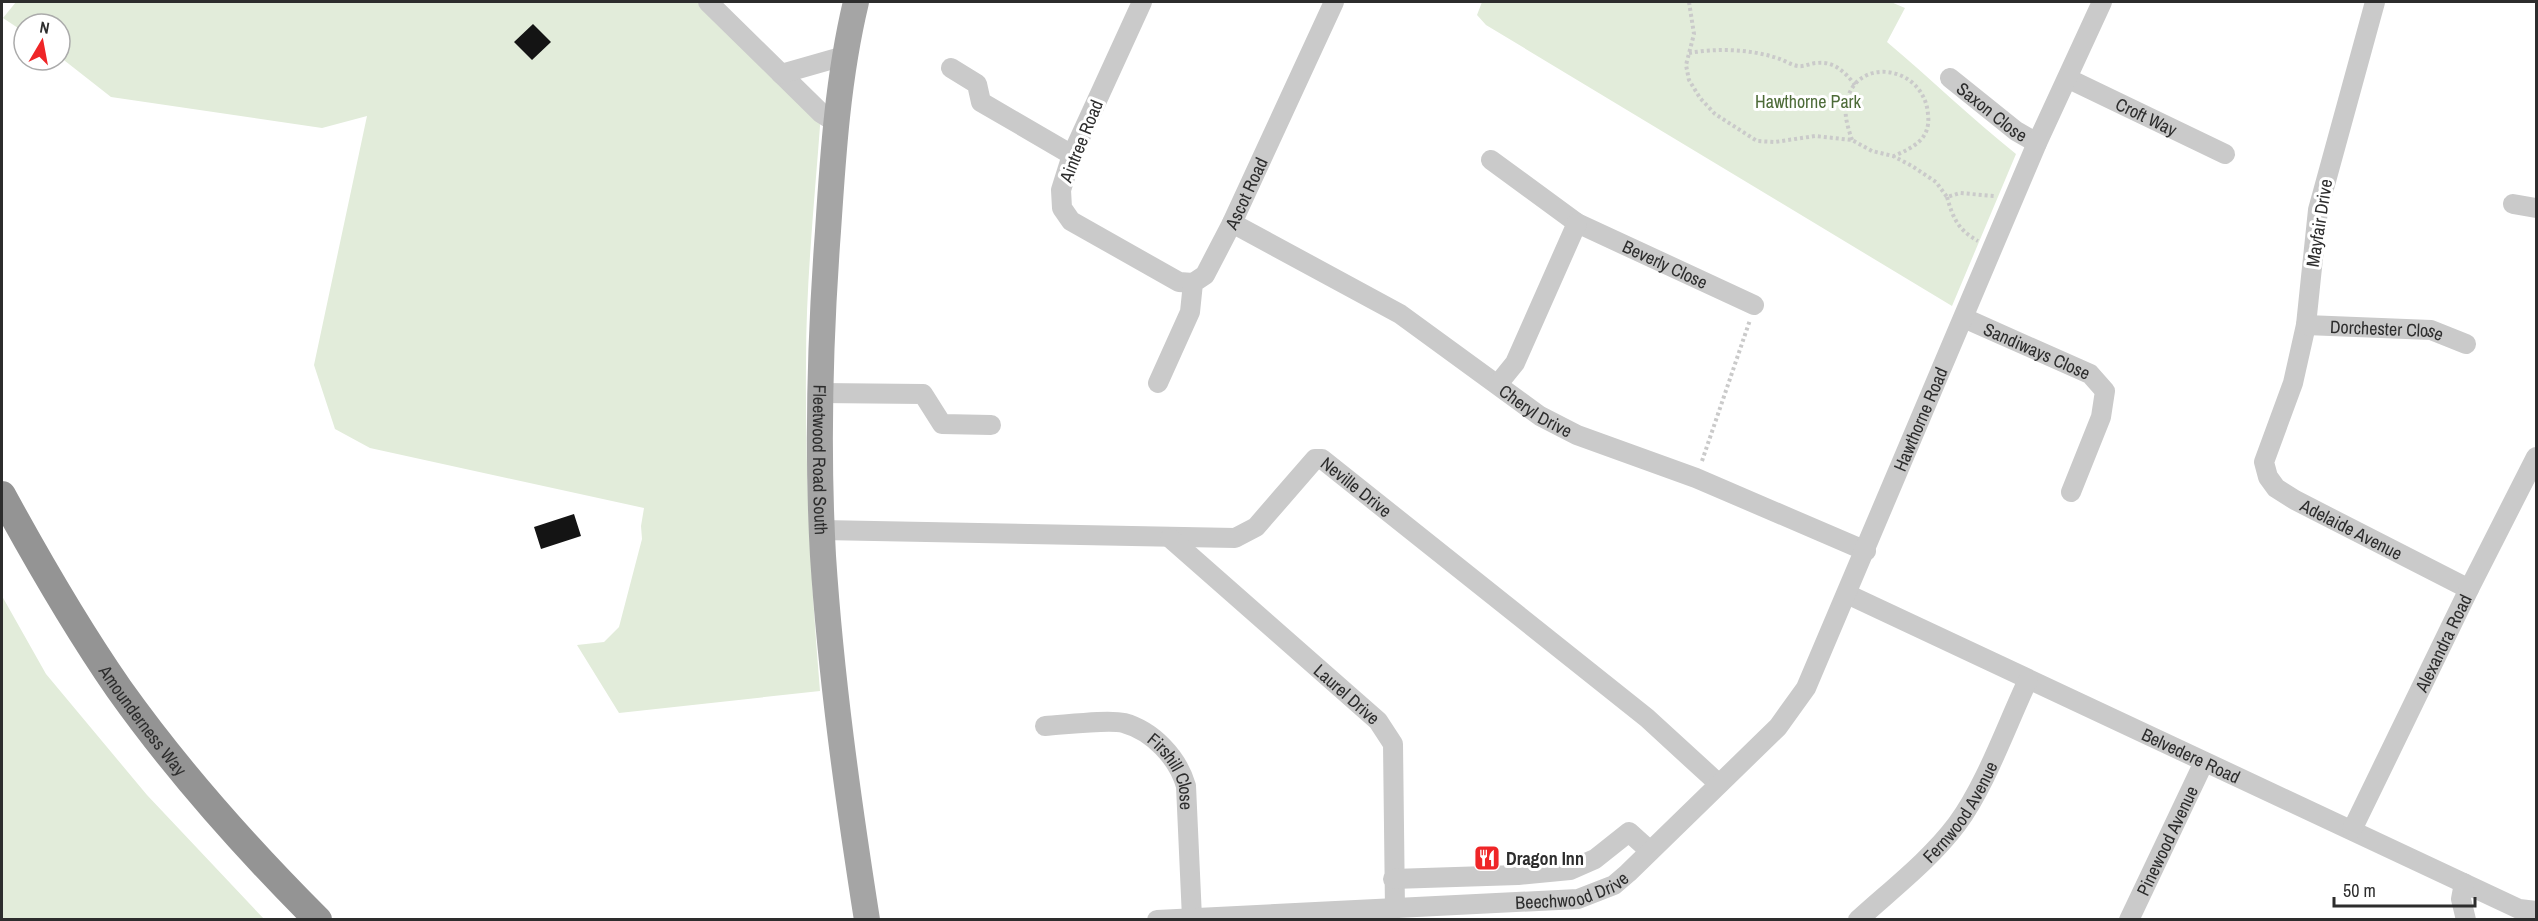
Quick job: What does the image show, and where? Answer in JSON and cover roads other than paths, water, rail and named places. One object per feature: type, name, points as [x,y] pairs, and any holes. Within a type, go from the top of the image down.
[{"type":"highway","name":"Amounderness Way","points":[[2,495],[51,583],[119,688],[185,775],[259,861],[318,920]]},
{"type":"main road","name":"Fleetwood Road South","points":[[856,2],[844,56],[835,122],[820,393],[822,530],[839,738],[867,920]]},
{"type":"street","points":[[708,2],[821,112],[835,122]]},
{"type":"street","name":"Aintree Road","points":[[1142,2],[1072,155],[1061,190],[1062,208],[1071,221],[1179,282],[1193,283]]},
{"type":"street","name":"Ascot Road","points":[[1193,283],[1205,275],[1232,223],[1334,2]]},
{"type":"street","name":"Hawthorne Road","points":[[1694,809],[1778,727],[1806,688],[1848,594],[1992,247],[2102,2]]},
{"type":"street","name":"Mayfair Drive","points":[[2269,445],[2293,383],[2306,325],[2318,210],[2375,2]]},
{"type":"street","points":[[781,74],[844,56]]},
{"type":"street","points":[[951,68],[977,84],[981,102],[1072,155]]},
{"type":"street","name":"Saxon Close","points":[[1950,78],[2016,131],[2037,143]]},
{"type":"street","name":"Croft Way","points":[[2069,79],[2225,154]]},
{"type":"street","name":"Beverly Close","points":[[1491,160],[1576,223],[1755,305]]},
{"type":"street","points":[[2513,204],[2536,208]]},
{"type":"street","name":"Cheryl Drive","points":[[1232,223],[1400,314],[1540,416],[1577,435],[1696,478],[1866,551]]},
{"type":"street","points":[[1498,384],[1515,363],[1576,223]]},
{"type":"street","points":[[1158,383],[1190,312],[1193,283]]},
{"type":"street","name":"Sandiways Close","points":[[1964,318],[2090,374],[2105,391],[2101,417],[2072,492]]},
{"type":"street","name":"Dorchester Close","points":[[2306,325],[2431,330],[2466,344]]},
{"type":"street","points":[[820,393],[923,394],[942,424],[991,425]]},
{"type":"street","name":"Adelaide Avenue","points":[[2269,445],[2264,462],[2268,477],[2276,488],[2469,589]]},
{"type":"street","name":"Alexandra Road","points":[[2352,830],[2536,457]]},
{"type":"street","name":"Neville Drive","points":[[822,530],[1219,539],[1247,534],[1315,459],[1322,459],[1647,718],[1719,784]]},
{"type":"street","name":"Laurel Drive","points":[[1170,538],[1378,721],[1388,733],[1393,744],[1395,909]]},
{"type":"street","name":"Belvedere Road","points":[[1848,594],[2519,909],[2536,911]]},
{"type":"street","name":"Fernwood Avenue","points":[[1858,920],[1932,853],[1958,823],[1978,787],[2028,680]]},
{"type":"street","name":"Firshill Close","points":[[1045,726],[1122,722],[1150,735],[1181,770],[1186,786],[1192,918]]},
{"type":"street","name":"Pinewood Avenue","points":[[2129,920],[2205,762]]},
{"type":"street","name":"Beechwood Drive","points":[[1157,920],[1395,909],[1480,912],[1578,899],[1598,894],[1614,885],[1694,809]]},
{"type":"street","name":"Beechwood Drive","points":[[1393,879],[1518,875],[1570,870],[1595,859],[1629,832],[1650,851]]},
{"type":"street","points":[[2464,883],[2461,899],[2466,920]]},
{"type":"place","name":"Dragon Inn","points":[[1487,858]]},
{"type":"park label","name":"Hawthorne Park","points":[[1808,101]]}]
